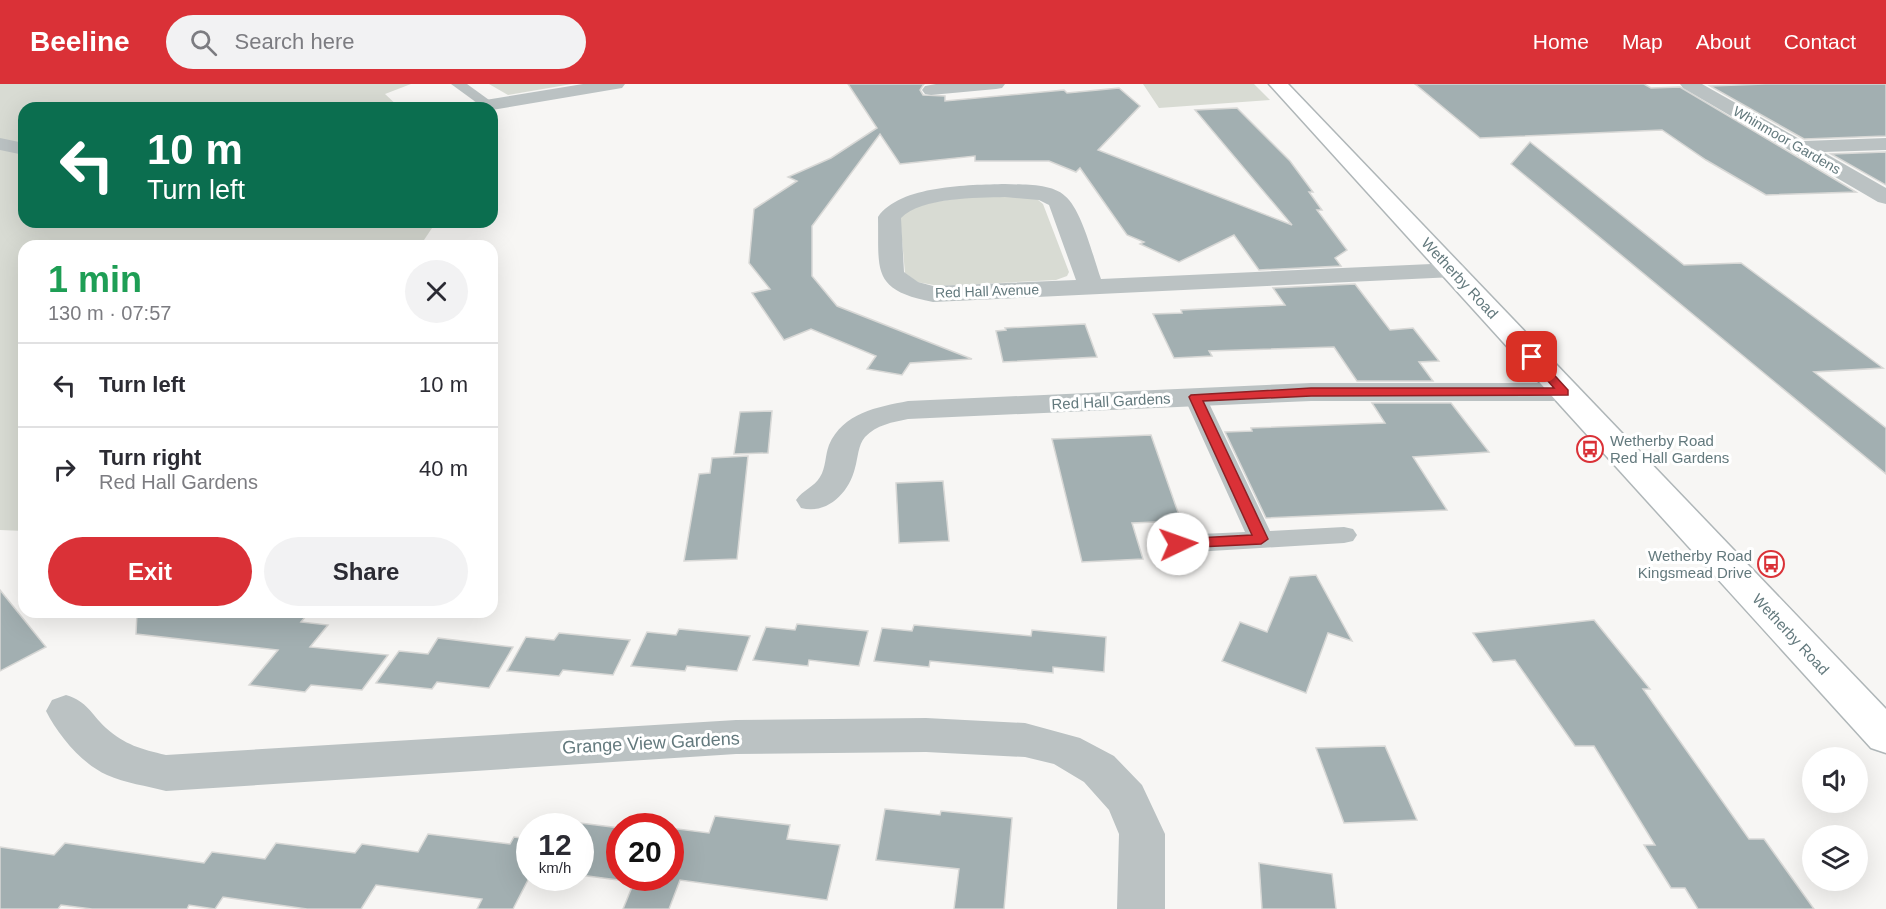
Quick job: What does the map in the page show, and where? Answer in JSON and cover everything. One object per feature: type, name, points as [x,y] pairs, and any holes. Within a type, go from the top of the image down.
[{"type":"main road","name":"Wetherby Road","points":[[1278,84],[1454,270],[1564,392],[1886,736]]},
{"type":"street","points":[[498,104],[616,84]]},
{"type":"street","points":[[931,90],[962,85],[996,84]]},
{"type":"street","name":"Whinmoor Gardens","points":[[1689,84],[1886,197]]},
{"type":"street","points":[[0,144],[18,148]]},
{"type":"street","points":[[1799,147],[1886,144]]},
{"type":"street","name":"Red Hall Avenue","points":[[1091,286],[1060,203],[1044,194],[1007,189],[925,198],[902,205],[889,217],[891,271],[895,279],[917,291],[933,294],[1454,270]]},
{"type":"street","name":"Red Hall Gardens","points":[[813,500],[831,486],[840,469],[845,444],[854,431],[868,420],[908,410],[1311,392],[1564,392]]},
{"type":"street","name":"Grange View Gardens","points":[[66,711],[92,740],[120,762],[166,773],[736,737],[926,735],[1025,740],[1065,750],[1099,769],[1126,798],[1142,834],[1141,909]]},
{"type":"lane","points":[[458,84],[476,102]]},
{"type":"lane","points":[[1195,397],[1261,539]]},
{"type":"lane","points":[[1178,544],[1344,535]]},
{"type":"shaded area","points":[[0,84],[411,84],[385,94],[394,102],[18,102],[18,228],[432,228],[424,240],[18,240],[18,531],[0,530]]},
{"type":"shaded area","points":[[489,84],[572,84],[508,95]]},
{"type":"shaded area","points":[[1143,84],[1254,84],[1270,100],[1159,108]]},
{"type":"shaded area","points":[[1006,194],[1037,199],[1043,204],[1069,272],[1067,276],[1056,280],[939,286],[917,282],[905,273],[900,217],[909,210],[935,202]]},
{"type":"building","points":[[848,84],[924,84],[920,90],[923,95],[945,96],[945,101],[1064,90],[1067,93],[1119,88],[1140,106],[1098,150],[1292,225],[1195,110],[1237,108],[1290,161],[1313,192],[1309,192],[1322,210],[1317,210],[1347,250],[1335,258],[1341,266],[1259,270],[1234,235],[1179,262],[1140,244],[1144,242],[1127,235],[1080,168],[1076,172],[1049,161],[975,161],[975,156],[900,164],[880,134],[812,226],[812,276],[837,306],[972,359],[910,363],[902,375],[867,369],[876,356],[811,329],[784,340],[752,293],[770,289],[749,263],[754,209],[797,181],[788,177],[831,158],[877,128]]},
{"type":"building","points":[[1415,84],[1644,84],[1651,88],[1680,87],[1856,192],[1766,195],[1706,160],[1662,130],[1480,138]]},
{"type":"building","points":[[1886,84],[1886,136],[1804,139],[1710,86]]},
{"type":"building","points":[[1530,142],[1684,265],[1741,263],[1883,368],[1814,372],[1886,428],[1886,474],[1511,164]]},
{"type":"building","points":[[1886,152],[1886,185],[1831,154]]},
{"type":"building","points":[[1355,284],[1390,330],[1413,328],[1439,361],[1419,362],[1433,381],[1357,381],[1334,347],[1209,351],[1212,356],[1174,358],[1153,314],[1182,313],[1181,310],[1285,305],[1273,288]]},
{"type":"building","points":[[1085,324],[1097,357],[1003,362],[996,331],[1006,330],[1005,328]]},
{"type":"building","points":[[1372,403],[1451,403],[1489,452],[1413,457],[1447,510],[1266,518],[1225,432],[1252,431],[1251,428],[1385,423]]},
{"type":"building","points":[[772,411],[768,453],[734,454],[740,412]]},
{"type":"building","points":[[1151,435],[1181,521],[1132,523],[1143,559],[1082,562],[1052,439]]},
{"type":"building","points":[[748,456],[737,559],[684,561],[699,474],[710,473],[712,458]]},
{"type":"building","points":[[943,481],[949,541],[899,543],[896,483]]},
{"type":"building","points":[[1316,575],[1352,641],[1328,633],[1306,693],[1222,661],[1240,622],[1267,632],[1290,577]]},
{"type":"building","points":[[0,590],[18,612],[18,618],[23,618],[46,647],[0,671]]},
{"type":"building","points":[[137,618],[304,618],[301,622],[328,625],[310,647],[388,655],[362,690],[311,685],[305,692],[249,685],[278,650],[136,634]]},
{"type":"building","points":[[1594,620],[1650,689],[1643,689],[1749,839],[1764,839],[1814,909],[1698,909],[1685,888],[1671,888],[1644,845],[1655,845],[1594,746],[1575,746],[1515,660],[1493,662],[1473,633]]},
{"type":"building","points":[[797,624],[868,631],[859,666],[809,660],[808,666],[753,660],[766,627],[795,630]]},
{"type":"building","points":[[914,625],[1031,636],[1032,630],[1106,637],[1104,672],[1053,667],[1053,673],[930,661],[929,667],[874,661],[882,628],[912,631]]},
{"type":"building","points":[[679,629],[750,636],[737,671],[687,666],[685,671],[631,666],[647,632],[676,635]]},
{"type":"building","points":[[559,633],[630,640],[613,675],[563,670],[559,676],[507,671],[526,637],[554,640]]},
{"type":"building","points":[[438,638],[513,647],[489,688],[437,682],[432,689],[376,683],[399,651],[428,654]]},
{"type":"building","points":[[1385,746],[1417,820],[1344,823],[1316,748]]},
{"type":"building","points":[[885,809],[940,815],[941,811],[1012,818],[1004,909],[954,909],[959,869],[876,860]]},
{"type":"building","points":[[715,816],[790,825],[787,839],[840,845],[827,900],[684,881],[684,830],[709,833]]},
{"type":"building","points":[[594,825],[606,826],[606,878],[594,877]]},
{"type":"building","points":[[428,834],[510,844],[516,837],[516,891],[522,891],[513,909],[477,909],[482,899],[376,885],[361,909],[307,909],[223,897],[215,909],[189,905],[187,909],[92,909],[61,905],[58,909],[0,909],[0,847],[54,855],[65,843],[204,863],[212,852],[265,859],[276,843],[355,853],[362,844],[418,852]]},
{"type":"building","points":[[1259,863],[1332,874],[1336,909],[1262,909]]},
{"type":"building","points":[[630,891],[676,891],[669,909],[623,909]]},
{"type":"place","name":"Wetherby Road Red Hall Gardens","points":[[1590,449]]},
{"type":"place","name":"Wetherby Road Kingsmead Drive","points":[[1771,564]]},
{"type":"route","points":[[1178,544],[1261,539],[1195,397],[1311,392],[1564,392],[1532,357]]}]
